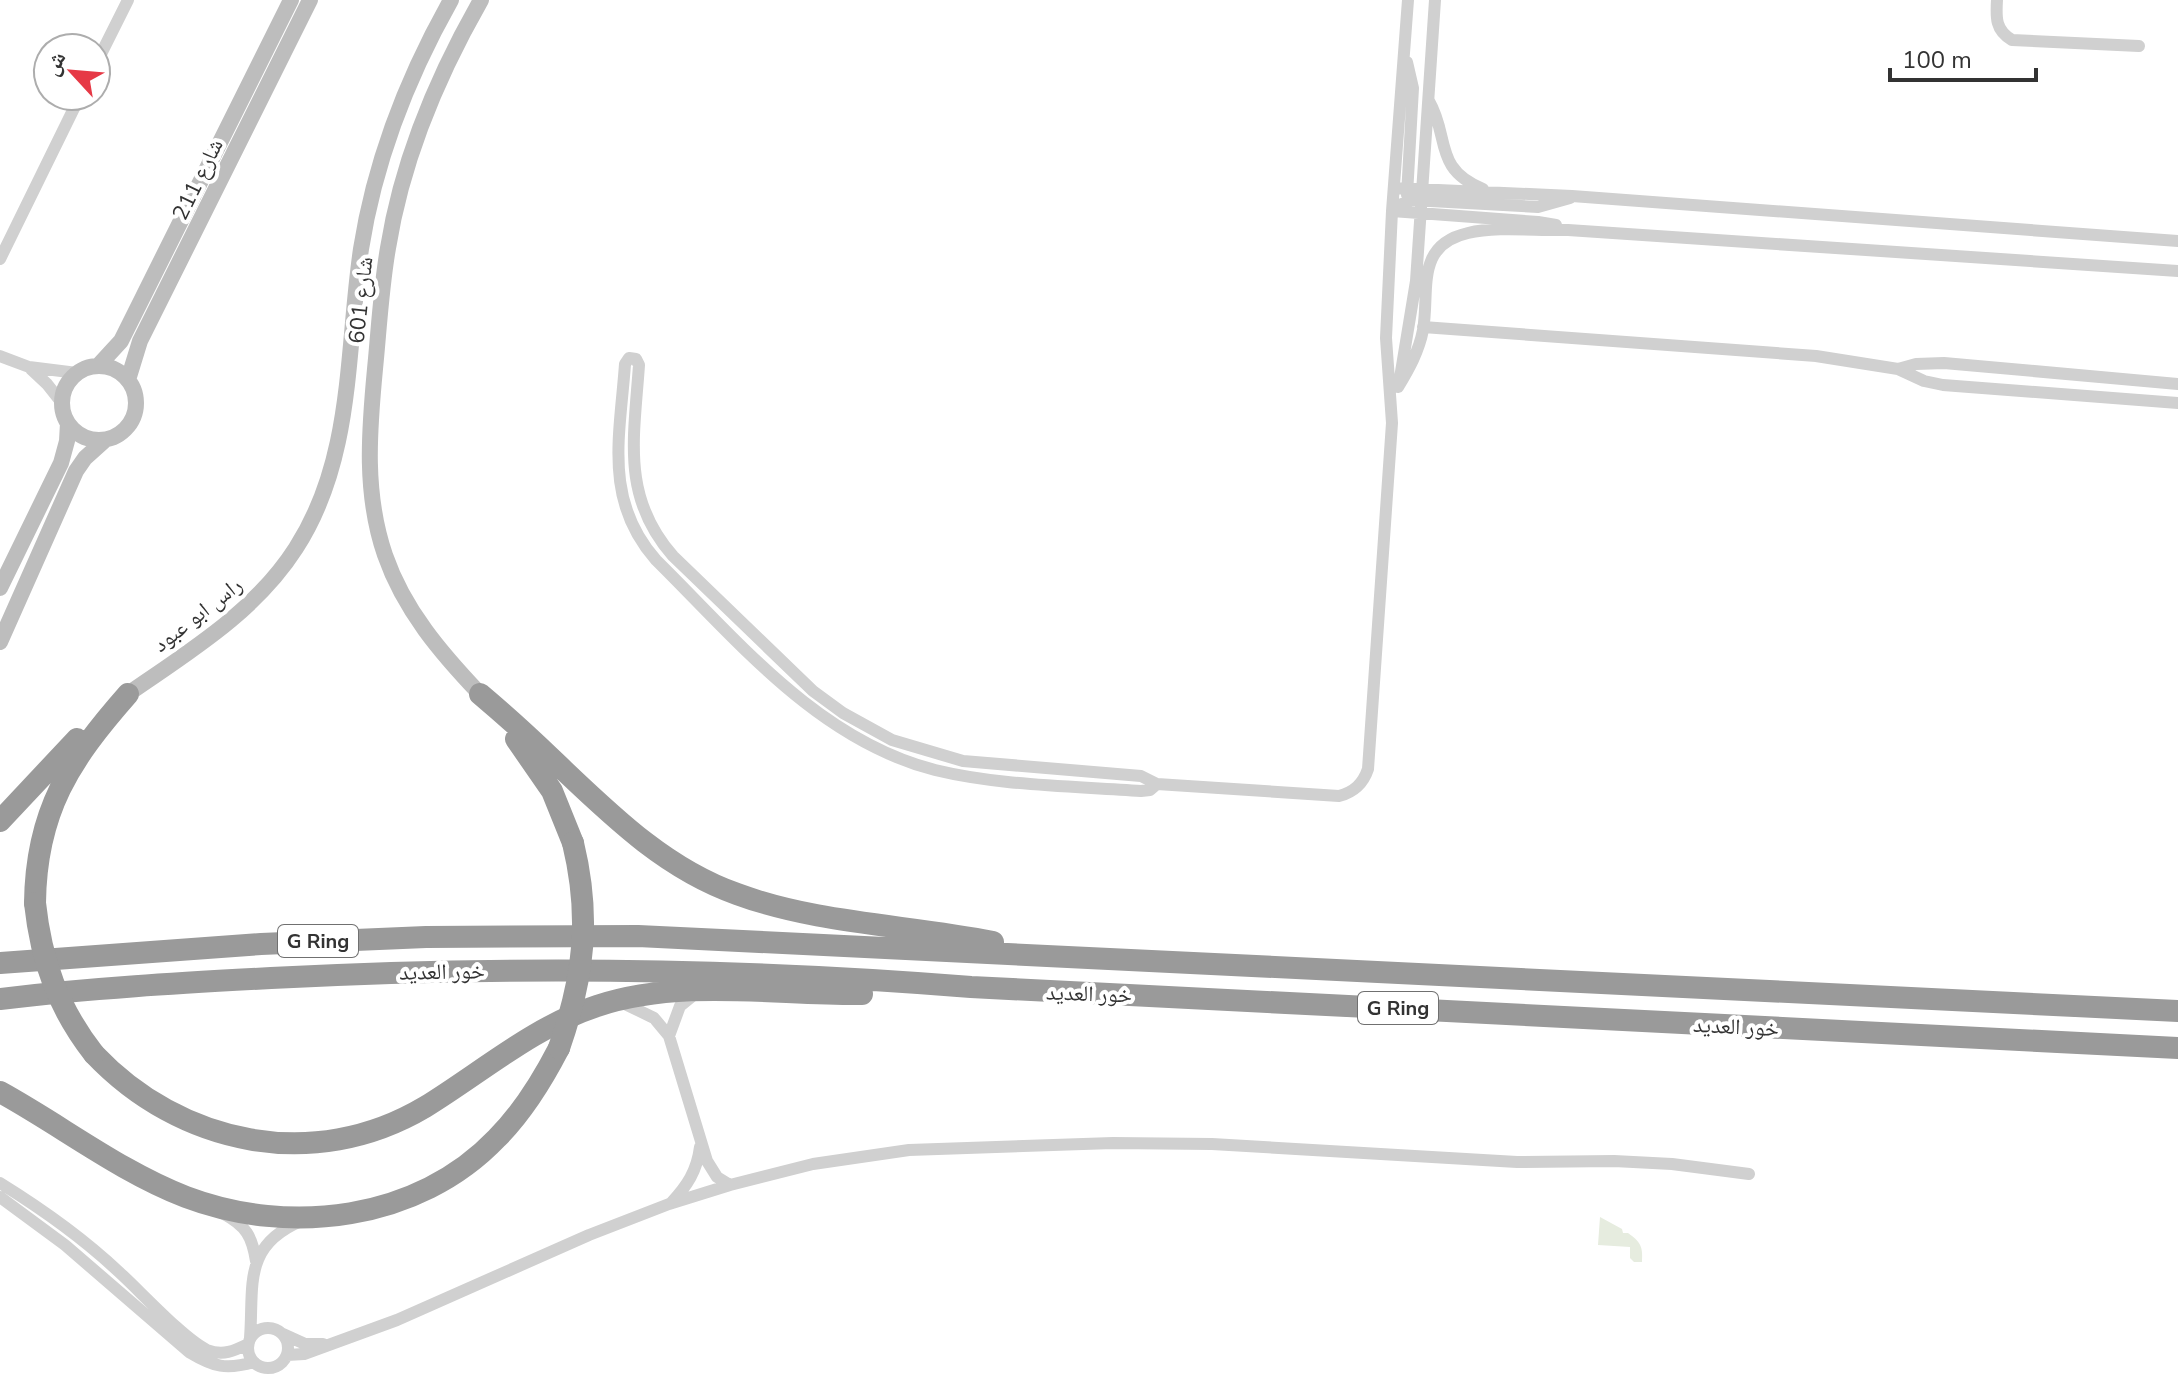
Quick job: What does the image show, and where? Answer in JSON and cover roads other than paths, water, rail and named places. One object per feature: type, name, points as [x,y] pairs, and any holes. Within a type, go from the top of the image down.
[{"type":"highway","points":[[0,821],[96,719],[128,694]]},
{"type":"highway","points":[[128,694],[78,755],[50,809],[41,837],[37,865],[35,903],[38,930],[49,975],[70,1020],[94,1054],[112,1073],[143,1097],[200,1128],[255,1141],[310,1142],[368,1132],[424,1107],[550,1026],[616,1000],[665,991],[863,994],[907,982]]},
{"type":"highway","points":[[0,1092],[136,1173],[206,1203],[253,1214],[312,1217],[371,1210],[435,1185],[495,1141],[518,1114],[559,1048],[576,998],[585,922],[583,890],[573,843],[552,791],[536,765],[480,694]]},
{"type":"highway","points":[[480,694],[627,829],[657,852],[710,884],[807,913],[936,931],[1065,958]]},
{"type":"highway","name":"خور العديد","points":[[0,963],[261,944],[426,937],[638,936],[2178,1011]]},
{"type":"highway","name":"خور العديد","points":[[0,999],[157,985],[412,971],[618,970],[907,982],[2178,1048]]},
{"type":"highway","points":[[2047,1004],[2178,996]]},
{"type":"highway","points":[[2092,1045],[2178,1059]]},
{"type":"main road","name":"شارع 211","points":[[98,366],[121,341],[291,0]]},
{"type":"main road","name":"شارع 211","points":[[128,380],[140,341],[310,0]]},
{"type":"main road","name":"شارع 601","points":[[347,383],[361,247],[380,165],[416,67],[451,0]]},
{"type":"main road","name":"شارع 601","points":[[480,694],[442,653],[414,615],[386,556],[372,491],[369,434],[382,292],[396,206],[417,133],[444,71],[481,0]]},
{"type":"main road","points":[[0,588],[61,463],[68,423],[62,403],[68,383],[77,373],[98,366],[115,369],[128,380],[136,399],[132,420],[123,431],[105,440],[85,458],[76,471],[0,642]]},
{"type":"main road","name":"راس ابو عبود","points":[[128,694],[227,624],[276,576],[311,522],[333,469],[347,383]]},
{"type":"main road","points":[[68,423],[84,437],[105,440]]},
{"type":"street","points":[[112,32],[128,0]]},
{"type":"street","points":[[1392,423],[1386,348],[1392,211],[1408,0]]},
{"type":"street","points":[[1415,198],[1428,99],[1435,0]]},
{"type":"street","points":[[1997,0],[1998,26],[2003,35],[2012,40],[2139,46]]},
{"type":"street","points":[[1157,784],[1150,790],[1141,791],[953,774],[911,762],[870,745],[813,711],[656,560],[634,531],[620,493],[617,464],[626,361],[632,357],[639,365],[633,465],[639,499],[652,530],[673,556],[827,703],[892,740],[950,759],[1141,776],[1157,784],[1331,796],[1347,794],[1361,784],[1368,769],[1392,423],[1400,363],[1415,291],[1413,88],[1404,56]]},
{"type":"street","points":[[1428,99],[1450,163],[1472,184],[1490,191]]},
{"type":"street","points":[[0,259],[72,112]]},
{"type":"street","points":[[1394,188],[1415,198],[1568,230]]},
{"type":"street","points":[[1392,211],[1415,198],[1490,191],[2178,241]]},
{"type":"street","points":[[1415,198],[1538,207],[1572,196]]},
{"type":"street","points":[[1398,387],[1414,359],[1423,327],[1425,276],[1433,256],[1449,241],[1468,233],[1568,230],[2178,271]]},
{"type":"street","points":[[1423,327],[1816,356],[1898,369],[1934,363],[2178,384]]},
{"type":"street","points":[[0,356],[29,367],[77,373]]},
{"type":"street","points":[[29,367],[62,403]]},
{"type":"street","points":[[1898,369],[1915,378],[1943,385],[2178,403]]},
{"type":"street","points":[[669,1036],[680,1006],[699,991]]},
{"type":"street","points":[[616,1000],[654,1018],[669,1036],[711,1168],[717,1177],[730,1185]]},
{"type":"street","points":[[669,1204],[682,1191],[695,1170],[701,1140]]},
{"type":"street","points":[[206,1203],[247,1230],[251,1236],[256,1261],[251,1288],[249,1354],[254,1362],[264,1368],[274,1367],[287,1355],[304,1354],[397,1320],[589,1235],[669,1204],[813,1164],[909,1150],[1212,1144],[1517,1162],[1628,1162],[1749,1174]]},
{"type":"street","points":[[0,1183],[52,1217],[94,1250],[197,1344],[219,1353],[230,1353],[260,1330],[269,1328],[300,1343],[326,1344]]},
{"type":"street","points":[[0,1197],[65,1245],[189,1352],[222,1367],[235,1368],[254,1362]]},
{"type":"street","points":[[256,1261],[271,1240],[291,1226],[312,1217]]},
{"type":"street","points":[[252,1304],[280,1332],[288,1344],[287,1355]]}]
